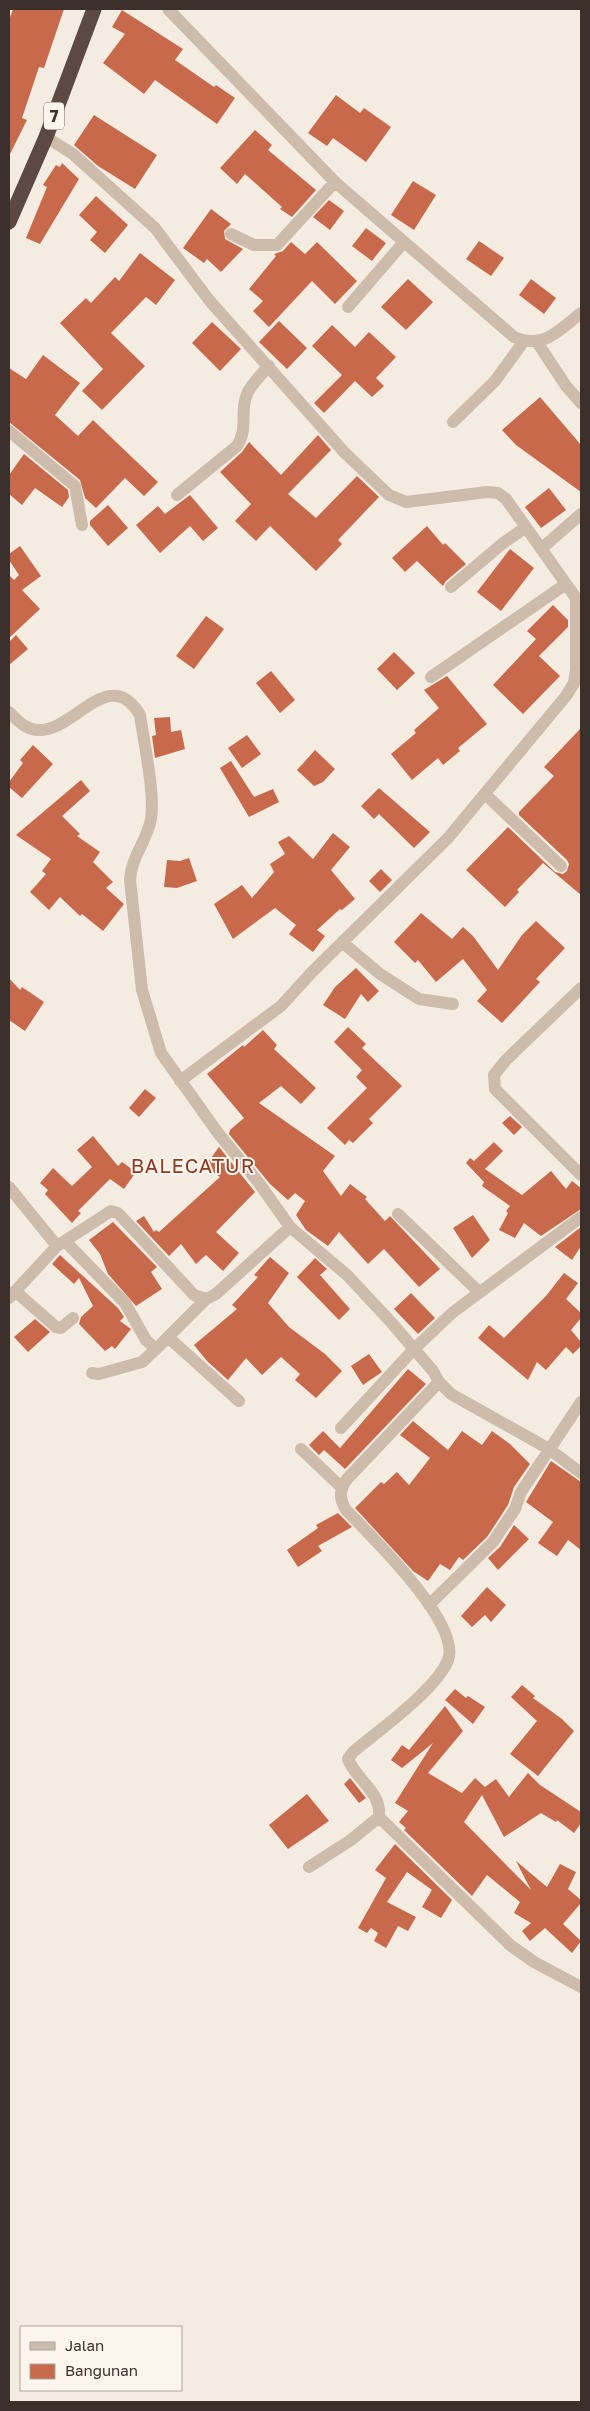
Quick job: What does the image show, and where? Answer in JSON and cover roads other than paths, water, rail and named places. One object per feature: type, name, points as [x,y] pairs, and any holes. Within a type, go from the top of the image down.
[{"type":"highway","name":"7","points":[[9,222],[13,201],[46,137],[94,9]]},
{"type":"street","points":[[168,9],[335,182],[514,337],[530,341],[550,337],[581,313]]},
{"type":"street","points":[[46,137],[73,154],[155,228],[210,300],[344,452],[389,495],[406,502],[487,492],[498,493],[506,499],[566,584],[579,599],[574,683],[566,696],[448,838],[342,942],[281,1006],[180,1081]]},
{"type":"street","points":[[231,234],[254,245],[277,245],[335,182]]},
{"type":"street","points":[[348,307],[404,242]]},
{"type":"street","points":[[530,341],[581,403]]},
{"type":"street","points":[[453,422],[495,381],[530,341]]},
{"type":"street","points":[[177,495],[237,446],[243,437],[243,407],[247,392],[269,366]]},
{"type":"street","points":[[9,431],[75,486],[82,525]]},
{"type":"street","points":[[541,549],[581,514]]},
{"type":"street","points":[[451,588],[502,544],[526,528]]},
{"type":"street","points":[[431,677],[566,584]]},
{"type":"street","points":[[9,712],[24,726],[37,730],[52,728],[106,695],[126,700],[135,705],[140,715],[151,796],[151,817],[146,837],[131,866],[130,880],[142,990],[161,1053],[180,1081],[290,1226],[347,1275],[414,1349],[439,1382],[451,1394],[549,1449],[581,1473]]},
{"type":"street","points":[[484,794],[561,866]]},
{"type":"street","points":[[342,942],[380,974],[420,998],[454,1004]]},
{"type":"street","points":[[581,988],[506,1060],[494,1075],[495,1089],[581,1175]]},
{"type":"street","points":[[9,1187],[61,1243],[125,1303],[146,1340],[156,1349]]},
{"type":"street","points":[[73,1318],[66,1326],[56,1327],[12,1294],[61,1243],[105,1214],[114,1211],[194,1296],[206,1299]]},
{"type":"street","points":[[398,1214],[479,1292]]},
{"type":"street","points":[[341,1428],[414,1349],[452,1313],[581,1217]]},
{"type":"street","points":[[92,1373],[99,1374],[142,1362],[206,1299],[216,1294],[290,1226]]},
{"type":"street","points":[[168,1337],[240,1401]]},
{"type":"street","points":[[439,1382],[341,1487],[340,1500],[346,1510],[413,1582],[429,1605],[449,1640],[448,1661],[416,1699],[353,1752],[348,1759],[378,1802],[379,1817],[510,1945],[534,1962],[581,1988],[581,1986]]},
{"type":"street","points":[[429,1605],[493,1542],[515,1510],[520,1492],[581,1402]]},
{"type":"street","points":[[301,1449],[341,1487]]},
{"type":"street","points":[[309,1867],[351,1840],[379,1817]]},
{"type":"district","name":"BALECATUR","points":[[193,1166]]}]
